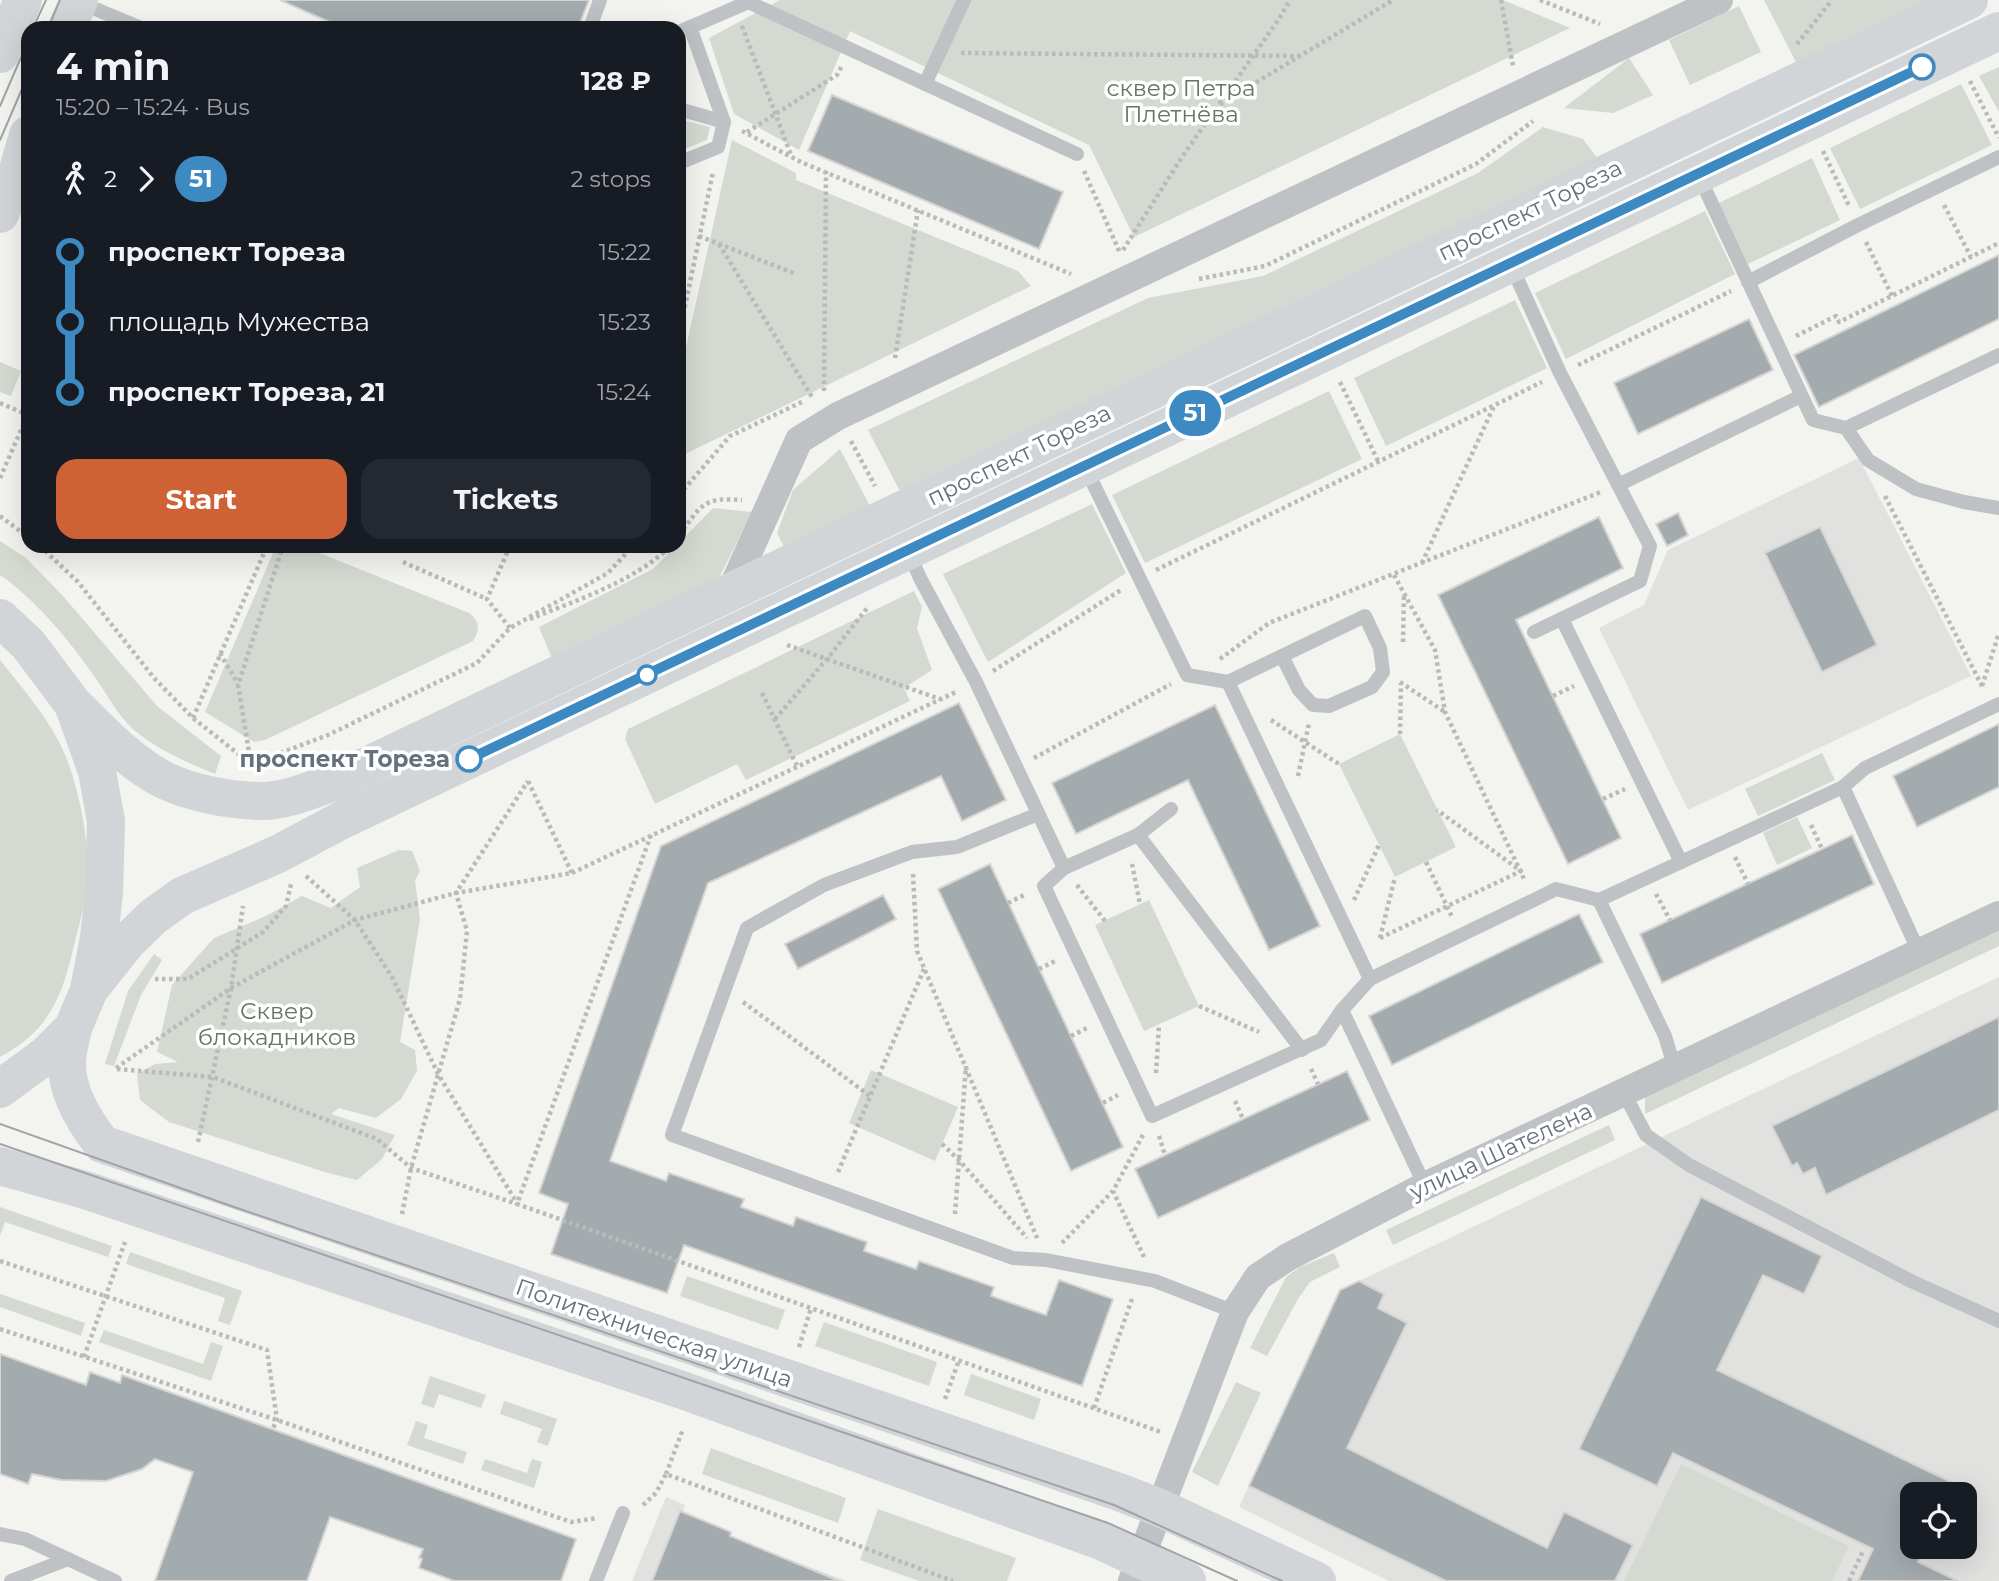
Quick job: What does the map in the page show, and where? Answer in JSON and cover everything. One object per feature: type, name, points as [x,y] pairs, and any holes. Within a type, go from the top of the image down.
[{"type":"main road","points":[[0,54],[23,0]]},
{"type":"main road","name":"проспект Тореза","points":[[73,704],[121,750],[163,779],[209,794],[260,801],[302,793],[331,783],[1969,0]]},
{"type":"main road","name":"проспект Тореза","points":[[89,990],[128,941],[154,916],[182,895],[278,854],[342,820],[1999,31]]},
{"type":"main road","points":[[0,214],[21,162]]},
{"type":"main road","points":[[0,618],[28,644],[73,704],[97,771],[106,821],[104,893],[89,990],[72,1028],[46,1055],[0,1088]]},
{"type":"main road","name":"Политехническая улица","points":[[72,1028],[66,1063],[74,1098],[86,1125],[102,1144],[1146,1545],[1187,1581]]},
{"type":"main road","name":"Политехническая улица","points":[[0,1166],[85,1190],[669,1385],[1101,1541],[1146,1545],[1317,1581]]},
{"type":"street","points":[[730,593],[799,440],[838,416],[1719,0]]},
{"type":"street","name":"улица Шателена","points":[[1146,1545],[1235,1312],[1258,1277],[1288,1257],[1425,1186],[1999,915]]},
{"type":"lane","points":[[592,21],[600,0]]},
{"type":"lane","points":[[925,84],[964,0]]},
{"type":"lane","points":[[686,29],[746,3],[1076,154]]},
{"type":"lane","points":[[74,7],[119,21]]},
{"type":"lane","points":[[686,35],[724,122],[718,148],[686,160]]},
{"type":"lane","points":[[686,111],[724,122]]},
{"type":"lane","points":[[1748,282],[1999,157]]},
{"type":"lane","points":[[1698,174],[1813,420],[1846,428],[1999,355]]},
{"type":"lane","points":[[1511,263],[1560,373],[1650,547],[1640,580],[1534,632]]},
{"type":"lane","points":[[1618,485],[1801,396]]},
{"type":"lane","points":[[1846,428],[1868,460],[1916,488],[1964,502],[1999,508]]},
{"type":"lane","points":[[1084,466],[1187,675],[1228,682],[1282,656],[1365,617],[1380,648],[1383,672],[1372,687],[1329,706],[1313,705],[1299,690],[1282,656]]},
{"type":"lane","points":[[908,550],[920,578],[976,682],[1064,868]]},
{"type":"lane","points":[[1562,619],[1681,862]]},
{"type":"lane","points":[[1228,682],[1370,979]]},
{"type":"lane","points":[[1171,809],[1132,838],[1064,868],[1044,886],[1153,1116],[1321,1040],[1342,1010],[1370,979],[1556,890],[1599,900],[1843,787],[1865,768],[1996,706]]},
{"type":"lane","points":[[1843,787],[1919,951]]},
{"type":"lane","points":[[1038,814],[957,847],[912,852],[824,885],[747,928],[672,1135],[1013,1258],[1046,1260],[1155,1281],[1235,1312]]},
{"type":"lane","points":[[1132,838],[1302,1049]]},
{"type":"lane","points":[[1599,900],[1664,1036],[1675,1069]]},
{"type":"lane","points":[[1342,1010],[1425,1186]]},
{"type":"lane","points":[[1624,1093],[1646,1135],[1689,1165],[1911,1281],[1999,1321]]},
{"type":"lane","points":[[596,1581],[623,1513]]},
{"type":"lane","points":[[0,1534],[25,1539],[115,1581]]},
{"type":"lane","points":[[11,1581],[68,1559]]},
{"type":"path","points":[[1076,154],[1121,254],[1184,154],[1290,0]]},
{"type":"path","points":[[1218,105],[1393,0]]},
{"type":"path","points":[[1501,0],[1513,66]]},
{"type":"path","points":[[1540,0],[1600,25]]},
{"type":"path","points":[[1790,54],[1832,0]]},
{"type":"path","points":[[746,3],[775,114],[791,156]]},
{"type":"path","points":[[939,52],[1301,56]]},
{"type":"path","points":[[746,133],[837,75]]},
{"type":"path","points":[[1968,77],[1999,138]]},
{"type":"path","points":[[724,122],[791,156],[1075,275]]},
{"type":"path","points":[[686,300],[718,148]]},
{"type":"path","points":[[824,391],[826,171]]},
{"type":"path","points":[[1936,188],[1971,257]]},
{"type":"path","points":[[895,359],[918,210]]},
{"type":"path","points":[[699,236],[796,274]]},
{"type":"path","points":[[1777,345],[1836,316],[1839,322],[1999,243]]},
{"type":"path","points":[[719,244],[812,397]]},
{"type":"path","points":[[1186,1441],[411,1168],[377,1139],[214,1077],[116,1068],[231,988],[355,920],[456,893],[572,873],[976,682],[1140,578],[1748,282]]},
{"type":"path","points":[[1338,378],[1378,461]]},
{"type":"path","points":[[0,403],[21,412]]},
{"type":"path","points":[[1422,564],[1494,405]]},
{"type":"path","points":[[0,478],[21,431]]},
{"type":"path","points":[[845,431],[877,490]]},
{"type":"path","points":[[686,487],[730,436]]},
{"type":"path","points":[[1868,460],[1982,686],[1996,706]]},
{"type":"path","points":[[1209,679],[1220,658],[1269,623],[1618,485]]},
{"type":"path","points":[[0,516],[21,532]]},
{"type":"path","points":[[47,553],[78,582],[155,678],[193,718],[251,764]]},
{"type":"path","points":[[193,718],[264,553]]},
{"type":"path","points":[[238,685],[281,553]]},
{"type":"path","points":[[487,599],[507,553]]},
{"type":"path","points":[[251,764],[327,735],[477,663],[510,628],[608,573],[627,553]]},
{"type":"path","points":[[510,628],[587,596],[649,566],[663,553]]},
{"type":"path","points":[[403,562],[487,599],[510,628]]},
{"type":"path","points":[[1394,575],[1434,650],[1445,712],[1534,900]]},
{"type":"path","points":[[775,719],[874,600]]},
{"type":"path","points":[[1982,686],[1999,634]]},
{"type":"path","points":[[782,644],[941,699]]},
{"type":"path","points":[[220,653],[238,685],[251,764]]},
{"type":"path","points":[[1383,672],[1445,712]]},
{"type":"path","points":[[1017,768],[1187,675]]},
{"type":"path","points":[[762,693],[797,766]]},
{"type":"path","points":[[1235,696],[1339,764]]},
{"type":"path","points":[[1290,811],[1313,705]]},
{"type":"path","points":[[402,1215],[411,1168],[460,999],[467,932],[456,893],[528,782],[572,873]]},
{"type":"path","points":[[1437,810],[1521,871]]},
{"type":"path","points":[[517,1204],[652,834]]},
{"type":"path","points":[[1132,838],[1140,904]]},
{"type":"path","points":[[1344,923],[1379,845]]},
{"type":"path","points":[[912,852],[917,951],[1046,1260]]},
{"type":"path","points":[[1426,862],[1447,906]]},
{"type":"path","points":[[1064,868],[1105,921]]},
{"type":"path","points":[[1380,938],[1521,871]]},
{"type":"path","points":[[306,876],[355,920],[392,977],[438,1074],[517,1204]]},
{"type":"path","points":[[1370,979],[1395,877]]},
{"type":"path","points":[[155,979],[188,979],[263,932],[286,906],[291,883]]},
{"type":"path","points":[[197,1146],[214,1077],[243,906]]},
{"type":"path","points":[[829,1192],[924,969]]},
{"type":"path","points":[[725,989],[870,1096]]},
{"type":"path","points":[[1199,1006],[1302,1049]]},
{"type":"path","points":[[953,1237],[966,1065]]},
{"type":"path","points":[[1046,1260],[1113,1191],[1153,1116]]},
{"type":"path","points":[[942,1144],[1046,1260]]},
{"type":"path","points":[[1113,1191],[1155,1281]]},
{"type":"path","points":[[84,1357],[125,1242]]},
{"type":"path","points":[[0,1261],[267,1350],[277,1420],[272,1430]]},
{"type":"path","points":[[1094,1408],[1139,1278]]},
{"type":"path","points":[[797,1353],[811,1308]]},
{"type":"path","points":[[0,1329],[277,1420]]},
{"type":"path","points":[[944,1402],[959,1360]]},
{"type":"path","points":[[666,1474],[683,1429]]},
{"type":"path","points":[[1849,1581],[1863,1551]]},
{"type":"shaded area","points":[[1859,458],[1971,676],[1688,810],[1599,628],[1644,605],[1668,550]]},
{"type":"shaded area","points":[[1999,977],[1999,1581],[1389,1581],[1239,1507],[1340,1290]]},
{"type":"shaded area","points":[[666,1497],[685,1505],[683,1512],[731,1532],[730,1536],[846,1581],[632,1581]]},
{"type":"green space","name":"сквер Петра Плетнёва","points":[[780,0],[1503,0],[1570,28],[1134,237],[1089,145],[850,31],[799,150],[734,114],[709,38]]},
{"type":"green space","points":[[1764,0],[1931,0],[1797,64]]},
{"type":"green space","points":[[1739,6],[1761,52],[1690,85],[1669,40]]},
{"type":"green space","points":[[1629,58],[1653,95],[1613,113],[1564,108]]},
{"type":"green space","points":[[1999,67],[1999,112],[1979,76]]},
{"type":"green space","points":[[1961,84],[1992,145],[1860,209],[1830,148]]},
{"type":"green space","points":[[686,121],[710,127],[707,140],[686,148]]},
{"type":"green space","points":[[1543,127],[1583,139],[1598,159],[901,493],[868,430],[1148,298],[1263,276],[1478,173]]},
{"type":"green space","points":[[732,140],[796,173],[796,180],[1018,271],[1031,286],[686,454],[686,347]]},
{"type":"green space","points":[[1812,158],[1840,220],[1748,264],[1719,203]]},
{"type":"green space","points":[[1705,211],[1735,274],[1566,359],[1535,293]]},
{"type":"green space","points":[[1515,300],[1547,368],[1386,446],[1354,378]]},
{"type":"green space","points":[[0,362],[21,371],[11,396],[0,392]]},
{"type":"green space","points":[[1329,391],[1362,459],[1145,563],[1112,495]]},
{"type":"green space","points":[[840,449],[871,508],[785,549],[777,533],[793,490]]},
{"type":"green space","points":[[1092,504],[1126,573],[988,662],[943,574]]},
{"type":"green space","points":[[713,508],[752,512],[717,582],[553,661],[539,627],[653,569],[669,553],[686,553],[686,536]]},
{"type":"green space","points":[[0,541],[26,558],[63,596],[157,706],[221,756],[215,774],[163,750],[128,724],[62,634],[38,607],[0,575]]},
{"type":"green space","points":[[273,553],[319,553],[469,613],[477,622],[478,629],[473,641],[265,740],[254,742],[205,712]]},
{"type":"green space","points":[[914,591],[922,607],[917,628],[932,670],[904,688],[910,701],[746,780],[737,764],[655,804],[625,739],[628,729]]},
{"type":"green space","points":[[0,660],[40,711],[64,753],[82,813],[88,879],[70,960],[52,1009],[32,1035],[0,1057]]},
{"type":"green space","points":[[1400,734],[1456,847],[1395,877],[1339,764]]},
{"type":"green space","points":[[1822,753],[1835,780],[1758,816],[1745,789]]},
{"type":"green space","points":[[1797,817],[1812,848],[1777,865],[1763,833]]},
{"type":"green space","name":"Сквер блокадников","points":[[399,850],[412,851],[420,871],[415,881],[420,919],[400,1042],[415,1050],[417,1071],[401,1099],[376,1118],[339,1108],[331,1114],[395,1135],[382,1159],[357,1180],[328,1173],[169,1122],[140,1100],[137,1074],[155,1064],[178,1062],[157,1052],[172,985],[214,938],[266,916],[302,896],[331,908],[360,887],[357,868]]},
{"type":"green space","points":[[1149,900],[1199,1006],[1144,1031],[1095,925]]},
{"type":"green space","points":[[1999,928],[1999,946],[1645,1114],[1645,1097]]},
{"type":"green space","points":[[154,954],[162,960],[141,995],[114,1066],[105,1064],[128,991]]},
{"type":"green space","points":[[871,1070],[958,1107],[935,1161],[849,1123]]},
{"type":"green space","points":[[1609,1125],[1615,1140],[1393,1245],[1386,1230]]},
{"type":"green space","points":[[0,1207],[112,1246],[108,1257],[5,1222],[0,1236]]},
{"type":"green space","points":[[130,1252],[242,1291],[230,1325],[218,1321],[225,1298],[126,1264]]},
{"type":"green space","points":[[1334,1253],[1340,1267],[1310,1282],[1267,1356],[1250,1348],[1286,1277],[1300,1267]]},
{"type":"green space","points":[[687,1276],[785,1310],[778,1330],[680,1296]]},
{"type":"green space","points":[[0,1294],[85,1323],[81,1336],[0,1307]]},
{"type":"green space","points":[[824,1322],[937,1362],[929,1386],[815,1346]]},
{"type":"green space","points":[[104,1330],[203,1364],[211,1342],[223,1346],[211,1381],[99,1342]]},
{"type":"green space","points":[[971,1374],[1041,1399],[1034,1420],[964,1395]]},
{"type":"green space","points":[[430,1376],[486,1395],[481,1408],[439,1394],[434,1408],[421,1404]]},
{"type":"green space","points":[[1236,1382],[1261,1393],[1218,1486],[1192,1472]]},
{"type":"green space","points":[[504,1401],[557,1419],[548,1446],[537,1442],[542,1429],[500,1414]]},
{"type":"green space","points":[[416,1421],[428,1425],[424,1438],[467,1452],[463,1464],[407,1445]]},
{"type":"green space","points":[[711,1448],[846,1498],[838,1523],[702,1474]]},
{"type":"green space","points":[[485,1459],[527,1473],[532,1459],[542,1462],[534,1488],[481,1470]]},
{"type":"green space","points":[[1681,1464],[1849,1546],[1832,1581],[1624,1581]]},
{"type":"green space","points":[[878,1509],[1016,1558],[1007,1581],[919,1581],[860,1560]]},
{"type":"building","points":[[280,0],[589,0],[581,21],[327,21]]},
{"type":"building","points":[[832,95],[1063,192],[1039,249],[808,151]]},
{"type":"building","points":[[1999,255],[1999,319],[1819,407],[1794,355]]},
{"type":"building","points":[[1749,319],[1773,370],[1638,434],[1614,383]]},
{"type":"building","points":[[1678,513],[1688,535],[1667,546],[1656,524]]},
{"type":"building","points":[[1599,517],[1623,568],[1516,620],[1621,838],[1568,864],[1438,595]]},
{"type":"building","points":[[1820,527],[1877,645],[1822,672],[1765,553]]},
{"type":"building","points":[[959,703],[1006,800],[962,821],[941,776],[708,883],[610,1161],[666,1181],[669,1173],[744,1199],[741,1207],[793,1226],[796,1217],[867,1242],[864,1251],[916,1269],[919,1261],[994,1287],[991,1296],[1046,1315],[1059,1280],[1113,1299],[1082,1386],[684,1245],[667,1293],[551,1254],[568,1204],[539,1193],[661,846]]},
{"type":"building","points":[[1215,705],[1320,926],[1269,950],[1188,780],[1076,834],[1052,783]]},
{"type":"building","points":[[1999,724],[1999,787],[1917,827],[1893,776]]},
{"type":"building","points":[[1852,835],[1874,884],[1662,983],[1640,934]]},
{"type":"building","points":[[990,864],[1123,1147],[1071,1171],[938,889]]},
{"type":"building","points":[[883,895],[896,919],[798,969],[785,944]]},
{"type":"building","points":[[1579,914],[1603,962],[1392,1065],[1369,1016]]},
{"type":"building","points":[[1999,1017],[1999,1110],[1826,1195],[1815,1168],[1803,1174],[1797,1163],[1792,1166],[1772,1126]]},
{"type":"building","points":[[1347,1071],[1370,1120],[1158,1218],[1135,1169]]},
{"type":"building","points":[[1701,1197],[1822,1256],[1804,1294],[1763,1275],[1717,1370],[1951,1482],[1900,1482],[1900,1559],[1919,1559],[1918,1562],[1958,1581],[1858,1581],[1873,1549],[1673,1453],[1657,1486],[1579,1449]]},
{"type":"building","points":[[1359,1281],[1384,1294],[1378,1308],[1407,1323],[1347,1448],[1547,1548],[1564,1512],[1633,1545],[1615,1581],[1446,1581],[1249,1486],[1340,1290]]},
{"type":"building","points":[[0,1354],[86,1385],[90,1372],[120,1383],[122,1375],[576,1539],[561,1581],[454,1581],[419,1568],[423,1549],[330,1517],[307,1581],[155,1581],[193,1472],[155,1459],[142,1469],[106,1481],[61,1480],[32,1474],[28,1484],[0,1474]]},
{"type":"building","points":[[680,1511],[731,1532],[730,1536],[839,1581],[652,1581]]},
{"type":"tram line","points":[[36,21],[46,0]]},
{"type":"tram line","points":[[51,21],[60,0]]},
{"type":"tram line","points":[[0,106],[21,57]]},
{"type":"tram line","points":[[0,140],[21,91]]},
{"type":"tram line","points":[[0,1124],[234,1207],[1114,1505],[1282,1581]]},
{"type":"tram line","points":[[0,1144],[1108,1523],[1237,1581]]},
{"type":"bus line","name":"51","points":[[469,759],[1922,67]]},
{"type":"place","name":"проспект Тореза","points":[[469,759]]}]
